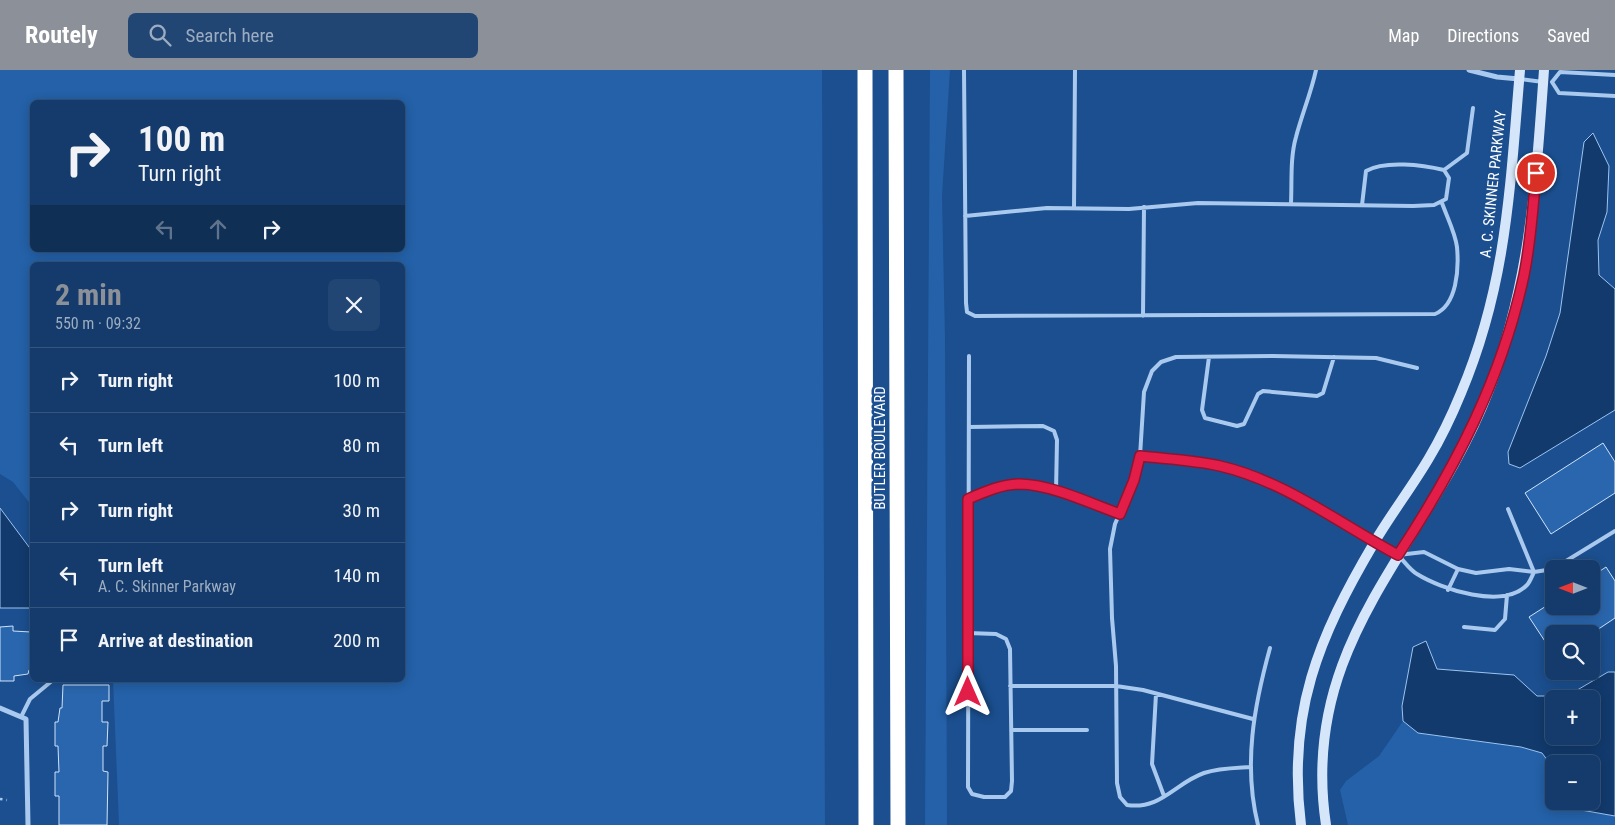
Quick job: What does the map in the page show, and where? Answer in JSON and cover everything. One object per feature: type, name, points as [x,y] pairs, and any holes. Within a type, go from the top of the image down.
[{"type":"highway","name":"BUTLER BOULEVARD","points":[[865,70],[866,825]]},
{"type":"highway","name":"BUTLER BOULEVARD","points":[[896,70],[898,825]]},
{"type":"main road","points":[[1326,825],[1322,767],[1332,694],[1348,646],[1358,624],[1398,555],[1464,446],[1488,392],[1505,346],[1519,296],[1530,236],[1548,82],[1544,70]]},
{"type":"main road","name":"A. C. SKINNER PARKWAY","points":[[1300,825],[1297,767],[1303,703],[1327,632],[1374,542],[1429,459],[1441,436],[1461,393],[1487,320],[1499,272],[1507,222],[1520,74]]},
{"type":"street","points":[[1469,70],[1497,77],[1520,74]]},
{"type":"street","points":[[0,708],[26,719],[28,825]]},
{"type":"lane","points":[[964,70],[967,312],[975,316],[1439,312],[1444,310],[1450,302],[1456,275],[1457,246],[1442,203]]},
{"type":"lane","points":[[1074,208],[1076,70]]},
{"type":"lane","points":[[1291,203],[1292,161],[1295,138],[1310,97],[1316,70]]},
{"type":"lane","points":[[1548,82],[1560,72],[1615,75]]},
{"type":"lane","points":[[1520,74],[1548,82],[1559,93],[1615,96]]},
{"type":"lane","points":[[1444,170],[1467,152],[1473,108]]},
{"type":"lane","points":[[965,216],[1047,208],[1144,207],[1198,203],[1413,206],[1442,203],[1446,199],[1449,189],[1449,178],[1444,170],[1426,166],[1375,166],[1366,170],[1362,205]]},
{"type":"lane","points":[[1143,316],[1144,207]]},
{"type":"lane","points":[[968,633],[996,634],[1006,639],[1010,649],[1011,791],[1005,797],[984,797],[972,794],[968,787],[968,633],[968,499],[969,356]]},
{"type":"lane","points":[[1250,768],[1219,769],[1202,773],[1164,796],[1140,807],[1126,805],[1120,797],[1117,783],[1116,686],[1110,548],[1120,514],[1134,480],[1140,456],[1144,392],[1152,371],[1161,362],[1176,357],[1376,358],[1418,368]]},
{"type":"lane","points":[[1209,357],[1202,410],[1205,418],[1237,426],[1244,424],[1258,394],[1263,391],[1317,396],[1323,393],[1334,357]]},
{"type":"lane","points":[[969,427],[1043,426],[1054,431],[1057,440],[1056,492]]},
{"type":"lane","points":[[1140,456],[1185,460],[1221,466],[1260,479],[1322,510],[1398,555],[1415,573],[1448,590],[1474,595],[1507,595],[1526,586],[1534,572]]},
{"type":"lane","points":[[968,499],[993,488],[1019,484],[1056,492],[1120,514]]},
{"type":"lane","points":[[1508,509],[1534,572]]},
{"type":"lane","points":[[1398,555],[1424,552],[1458,570],[1476,573],[1509,569],[1534,572],[1553,569],[1615,530]]},
{"type":"lane","points":[[1448,590],[1458,570]]},
{"type":"lane","points":[[1464,627],[1495,630],[1505,619],[1507,595]]},
{"type":"lane","points":[[1258,825],[1254,809],[1250,768],[1253,719],[1270,648]]},
{"type":"lane","points":[[21,717],[30,699],[51,682]]},
{"type":"lane","points":[[1010,686],[1116,686],[1156,694],[1253,719]]},
{"type":"lane","points":[[1156,694],[1152,764],[1164,796]]},
{"type":"lane","points":[[1011,730],[1087,730]]},
{"type":"path","points":[[0,799],[7,800]]},
{"type":"shaded area","points":[[0,70],[822,70],[825,825],[119,825],[113,682],[405,682],[405,262],[30,262],[30,503],[13,482],[0,474]]},
{"type":"shaded area","points":[[930,70],[950,70],[942,196],[945,338],[947,825],[925,825]]},
{"type":"shaded area","points":[[1593,133],[1609,166],[1607,212],[1598,240],[1599,275],[1615,289],[1615,410],[1520,468],[1509,464],[1508,452],[1546,356],[1560,313],[1584,142]]},
{"type":"shaded area","points":[[0,508],[30,548],[30,608],[0,608]]},
{"type":"shaded area","points":[[1426,641],[1437,669],[1514,675],[1537,696],[1545,696],[1545,745],[1600,745],[1600,690],[1577,690],[1594,680],[1600,680],[1600,677],[1608,672],[1615,672],[1615,816],[1581,810],[1600,810],[1600,755],[1545,755],[1545,757],[1542,753],[1521,747],[1418,733],[1403,721],[1402,706],[1413,647]]},
{"type":"shaded area","points":[[1403,721],[1418,733],[1521,747],[1542,753],[1545,757],[1545,810],[1581,810],[1615,816],[1615,825],[1348,825],[1340,790],[1346,781],[1379,756]]},
{"type":"building","points":[[1603,443],[1615,462],[1615,493],[1551,534],[1525,493]]},
{"type":"building","points":[[1606,567],[1615,581],[1615,618],[1600,628],[1600,625],[1545,625],[1545,641],[1529,617],[1545,607],[1545,615],[1600,615],[1600,571]]},
{"type":"building","points":[[13,626],[13,631],[30,632],[30,670],[28,674],[14,676],[14,681],[0,681],[0,627]]},
{"type":"building","points":[[63,685],[109,685],[109,701],[102,701],[102,722],[108,722],[107,746],[103,746],[103,771],[108,772],[107,825],[59,825],[59,796],[55,796],[55,772],[59,772],[58,746],[55,746],[55,722],[58,722],[60,708],[62,708]]},
{"type":"route","points":[[968,692],[968,499],[993,488],[1019,484],[1045,488],[1120,514],[1134,480],[1140,456],[1185,460],[1221,466],[1260,479],[1322,510],[1398,555],[1456,460],[1478,416],[1498,368],[1513,320],[1524,272],[1532,221],[1536,173]]}]
